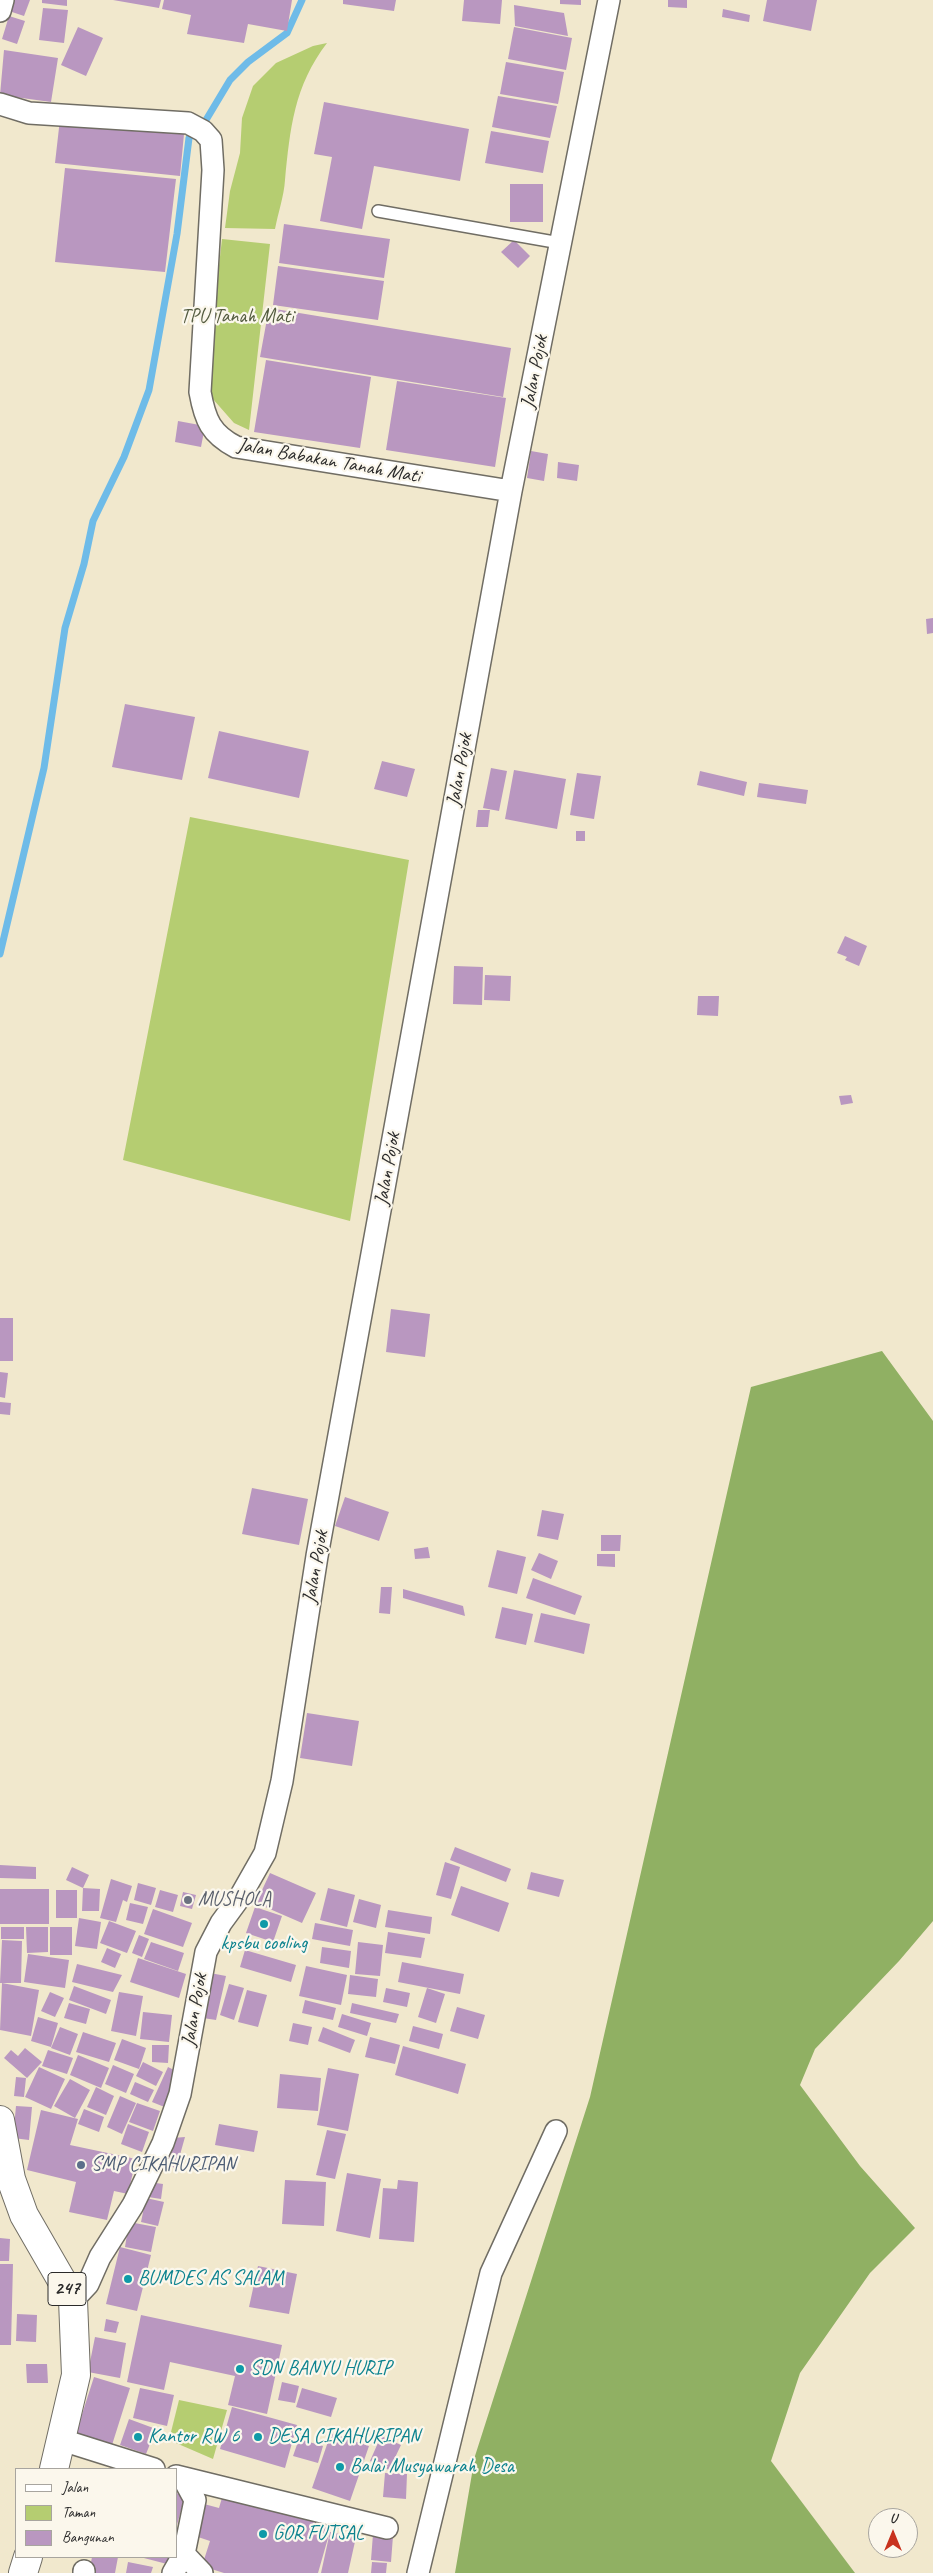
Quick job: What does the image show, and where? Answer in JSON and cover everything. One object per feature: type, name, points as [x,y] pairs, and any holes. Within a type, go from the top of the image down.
[{"type":"main road","name":"247","points":[[0,2120],[10,2179],[24,2215],[73,2300],[76,2375],[54,2468]]},
{"type":"main road","points":[[23,2573],[28,2558]]},
{"type":"street","points":[[0,11],[3,0]]},
{"type":"street","name":"Jalan Pojok","points":[[73,2300],[88,2284],[100,2257],[133,2205],[163,2143],[180,2094],[206,1952],[221,1923],[240,1897],[266,1853],[282,1781],[319,1547],[511,491],[609,0]]},
{"type":"street","name":"Jalan Babakan Tanah Mati","points":[[0,104],[29,114],[188,123],[203,131],[211,140],[212,194],[200,392],[204,412],[220,438],[236,448],[511,491]]},
{"type":"street","points":[[418,2573],[491,2273],[556,2130]]},
{"type":"street","points":[[62,2440],[151,2468]]},
{"type":"street","points":[[180,2477],[387,2528]]},
{"type":"street","points":[[172,2573],[184,2554],[195,2500],[180,2477]]},
{"type":"street","points":[[184,2554],[202,2573]]},
{"type":"lane","points":[[378,211],[560,243]]},
{"type":"green space","points":[[327,43],[307,75],[296,108],[289,143],[283,192],[275,229],[225,228],[230,191],[240,153],[242,118],[253,86],[276,63],[313,46]]},
{"type":"green space","name":"TPU Tanah Mati","points":[[222,239],[270,244],[249,430],[234,423],[205,390]]},
{"type":"green space","points":[[190,817],[409,860],[350,1221],[123,1160]]},
{"type":"green space","points":[[882,1351],[933,1421],[933,1921],[899,1961],[815,2049],[800,2085],[860,2166],[915,2228],[870,2273],[800,2373],[771,2461],[855,2573],[455,2573],[475,2456],[590,2097],[751,1387]]},
{"type":"green space","points":[[179,2400],[227,2410],[213,2459],[169,2440]]},
{"type":"building","points":[[12,0],[30,0],[24,16],[9,11]]},
{"type":"building","points":[[42,0],[67,0],[67,6],[42,3]]},
{"type":"building","points":[[113,0],[161,0],[159,8]]},
{"type":"building","points":[[164,0],[292,0],[287,31],[248,24],[244,43],[187,34],[191,15],[162,9]]},
{"type":"building","points":[[343,0],[396,0],[394,11],[343,4]]},
{"type":"building","points":[[464,0],[502,0],[500,24],[462,21]]},
{"type":"building","points":[[560,0],[581,0],[581,5],[560,4]]},
{"type":"building","points":[[668,0],[687,0],[687,8],[668,7]]},
{"type":"building","points":[[767,0],[817,0],[811,31],[763,21]]},
{"type":"building","points":[[514,5],[564,13],[568,36],[515,26]]},
{"type":"building","points":[[43,8],[68,10],[64,43],[39,40]]},
{"type":"building","points":[[723,9],[750,15],[749,22],[722,17]]},
{"type":"building","points":[[9,16],[25,21],[17,44],[2,39]]},
{"type":"building","points":[[78,27],[103,38],[86,76],[61,65]]},
{"type":"building","points":[[514,27],[572,38],[566,70],[508,59]]},
{"type":"building","points":[[4,50],[58,58],[51,102],[0,95]]},
{"type":"building","points":[[506,62],[564,72],[558,104],[500,94]]},
{"type":"building","points":[[498,96],[557,106],[550,138],[492,127]]},
{"type":"building","points":[[324,102],[469,129],[460,181],[374,166],[362,229],[320,221],[332,157],[314,154]]},
{"type":"building","points":[[60,119],[184,134],[180,176],[55,163]]},
{"type":"building","points":[[491,131],[549,141],[543,173],[485,163]]},
{"type":"building","points":[[65,168],[176,179],[165,272],[55,262]]},
{"type":"building","points":[[510,184],[543,184],[543,222],[510,222]]},
{"type":"building","points":[[284,224],[390,239],[384,278],[279,263]]},
{"type":"building","points":[[514,240],[530,256],[518,268],[501,252]]},
{"type":"building","points":[[278,266],[384,281],[378,320],[273,305]]},
{"type":"building","points":[[269,308],[511,348],[503,397],[260,357]]},
{"type":"building","points":[[266,360],[371,377],[360,448],[254,432]]},
{"type":"building","points":[[397,381],[506,398],[495,467],[386,450]]},
{"type":"building","points":[[178,421],[205,426],[201,447],[175,442]]},
{"type":"building","points":[[531,451],[548,454],[544,481],[527,478]]},
{"type":"building","points":[[558,462],[579,465],[577,481],[557,478]]},
{"type":"building","points":[[933,618],[933,633],[927,634],[926,619]]},
{"type":"building","points":[[125,704],[195,717],[182,780],[112,767]]},
{"type":"building","points":[[219,731],[309,751],[299,798],[208,778]]},
{"type":"building","points":[[382,761],[415,769],[407,797],[374,789]]},
{"type":"building","points":[[491,768],[507,771],[499,811],[483,808]]},
{"type":"building","points":[[514,770],[566,779],[557,829],[505,819]]},
{"type":"building","points":[[700,771],[747,782],[744,796],[697,785]]},
{"type":"building","points":[[577,773],[601,776],[594,819],[570,815]]},
{"type":"building","points":[[759,783],[808,790],[806,804],[757,797]]},
{"type":"building","points":[[478,810],[490,810],[488,827],[476,827]]},
{"type":"building","points":[[576,831],[585,831],[585,841],[576,841]]},
{"type":"building","points":[[845,936],[867,946],[859,966],[845,960],[847,957],[837,953]]},
{"type":"building","points":[[454,966],[483,967],[482,1005],[453,1004]]},
{"type":"building","points":[[485,975],[511,976],[510,1001],[484,1000]]},
{"type":"building","points":[[698,996],[719,996],[718,1016],[697,1015]]},
{"type":"building","points":[[851,1095],[853,1103],[841,1105],[839,1096]]},
{"type":"building","points":[[391,1309],[430,1314],[425,1357],[386,1352]]},
{"type":"building","points":[[0,1318],[13,1318],[13,1361],[0,1361]]},
{"type":"building","points":[[0,1372],[8,1373],[5,1398],[0,1397]]},
{"type":"building","points":[[0,1402],[11,1403],[10,1415],[0,1414]]},
{"type":"building","points":[[252,1488],[308,1499],[299,1545],[242,1534]]},
{"type":"building","points":[[345,1497],[389,1512],[379,1541],[335,1526]]},
{"type":"building","points":[[542,1510],[564,1514],[558,1540],[537,1536]]},
{"type":"building","points":[[601,1535],[621,1535],[620,1551],[601,1551]]},
{"type":"building","points":[[428,1547],[430,1558],[415,1559],[414,1549]]},
{"type":"building","points":[[497,1550],[526,1557],[517,1594],[488,1587]]},
{"type":"building","points":[[539,1553],[558,1561],[551,1579],[531,1570]]},
{"type":"building","points":[[597,1554],[615,1554],[615,1567],[597,1566]]},
{"type":"building","points":[[533,1578],[582,1596],[575,1615],[526,1598]]},
{"type":"building","points":[[381,1587],[392,1587],[390,1614],[379,1613]]},
{"type":"building","points":[[403,1589],[463,1606],[465,1616],[403,1598]]},
{"type":"building","points":[[502,1607],[533,1614],[526,1645],[495,1638]]},
{"type":"building","points":[[541,1613],[590,1624],[584,1654],[534,1642]]},
{"type":"building","points":[[307,1713],[359,1721],[352,1766],[300,1758]]},
{"type":"building","points":[[455,1847],[511,1869],[506,1882],[450,1860]]},
{"type":"building","points":[[445,1862],[460,1867],[451,1899],[436,1895]]},
{"type":"building","points":[[0,1865],[36,1867],[36,1879],[0,1878]]},
{"type":"building","points":[[72,1867],[89,1875],[83,1888],[66,1880]]},
{"type":"building","points":[[531,1872],[564,1880],[559,1897],[527,1889]]},
{"type":"building","points":[[270,1873],[316,1893],[302,1923],[256,1903]]},
{"type":"building","points":[[111,1879],[132,1886],[127,1902],[123,1900],[116,1922],[100,1918]]},
{"type":"building","points":[[138,1883],[156,1888],[151,1905],[134,1900]]},
{"type":"building","points":[[461,1886],[509,1903],[499,1932],[451,1915]]},
{"type":"building","points":[[83,1888],[100,1889],[99,1911],[82,1911]]},
{"type":"building","points":[[328,1888],[355,1895],[347,1927],[320,1920]]},
{"type":"building","points":[[0,1889],[49,1889],[49,1924],[0,1924]]},
{"type":"building","points":[[56,1890],[77,1890],[77,1918],[56,1918]]},
{"type":"building","points":[[160,1890],[178,1895],[173,1912],[155,1907]]},
{"type":"building","name":"MUSHOLA","points":[[183,1892],[196,1895],[192,1909],[180,1906]]},
{"type":"building","points":[[359,1899],[381,1905],[376,1928],[353,1922]]},
{"type":"building","points":[[130,1903],[148,1907],[143,1924],[126,1920]]},
{"type":"building","name":"kpsbu cooling","points":[[255,1907],[282,1916],[273,1942],[246,1933]]},
{"type":"building","points":[[153,1909],[192,1923],[183,1947],[144,1934]]},
{"type":"building","points":[[388,1910],[432,1917],[430,1934],[385,1927]]},
{"type":"building","points":[[79,1918],[101,1922],[97,1949],[75,1946]]},
{"type":"building","points":[[109,1921],[136,1931],[127,1953],[100,1943]]},
{"type":"building","points":[[315,1923],[353,1930],[350,1946],[312,1939]]},
{"type":"building","points":[[1,1927],[24,1927],[24,1939],[1,1939]]},
{"type":"building","points":[[26,1927],[48,1927],[48,1952],[27,1953]]},
{"type":"building","points":[[50,1927],[72,1927],[72,1955],[50,1955]]},
{"type":"building","points":[[388,1932],[425,1938],[421,1958],[385,1953]]},
{"type":"building","points":[[139,1935],[149,1939],[142,1957],[132,1953]]},
{"type":"building","points":[[2,1940],[22,1941],[21,1983],[0,1983]]},
{"type":"building","points":[[151,1942],[184,1953],[178,1971],[144,1959]]},
{"type":"building","points":[[358,1942],[383,1945],[380,1976],[355,1974]]},
{"type":"building","points":[[322,1947],[351,1951],[349,1968],[320,1963]]},
{"type":"building","points":[[107,1948],[121,1954],[115,1968],[101,1962]]},
{"type":"building","points":[[245,1950],[296,1965],[291,1982],[240,1967]]},
{"type":"building","points":[[28,1954],[69,1960],[65,1988],[24,1982]]},
{"type":"building","points":[[138,1958],[186,1974],[179,1998],[130,1982]]},
{"type":"building","points":[[402,1962],[464,1974],[460,1994],[398,1982]]},
{"type":"building","points":[[77,1964],[122,1975],[113,1992],[72,1982]]},
{"type":"building","points":[[306,1966],[347,1975],[341,2005],[299,1996]]},
{"type":"building","points":[[210,1973],[226,1976],[216,2020],[203,2018]]},
{"type":"building","points":[[350,1975],[378,1979],[376,1997],[348,1994]]},
{"type":"building","points":[[2,1983],[39,1990],[31,2036],[0,2030]]},
{"type":"building","points":[[229,1984],[244,1988],[234,2020],[220,2015]]},
{"type":"building","points":[[74,1986],[111,2000],[106,2014],[69,2000]]},
{"type":"building","points":[[386,1988],[410,1993],[407,2007],[383,2002]]},
{"type":"building","points":[[427,1988],[445,1994],[436,2023],[418,2017]]},
{"type":"building","points":[[247,1990],[267,1995],[258,2027],[238,2022]]},
{"type":"building","points":[[50,1992],[64,1998],[55,2017],[41,2011]]},
{"type":"building","points":[[119,1992],[143,1996],[136,2036],[111,2031]]},
{"type":"building","points":[[305,2000],[336,2008],[333,2020],[302,2013]]},
{"type":"building","points":[[69,2003],[90,2009],[86,2024],[64,2018]]},
{"type":"building","points":[[352,2003],[399,2014],[396,2023],[350,2013]]},
{"type":"building","points":[[457,2007],[485,2015],[478,2039],[450,2031]]},
{"type":"building","points":[[143,2012],[172,2015],[169,2042],[140,2039]]},
{"type":"building","points":[[342,2014],[371,2023],[367,2036],[338,2027]]},
{"type":"building","points":[[38,2017],[58,2023],[51,2047],[31,2041]]},
{"type":"building","points":[[293,2023],[312,2027],[308,2045],[289,2041]]},
{"type":"building","points":[[413,2026],[443,2034],[439,2049],[409,2041]]},
{"type":"building","points":[[60,2027],[78,2034],[70,2055],[51,2048]]},
{"type":"building","points":[[323,2027],[355,2040],[350,2053],[318,2041]]},
{"type":"building","points":[[83,2032],[116,2043],[109,2062],[76,2052]]},
{"type":"building","points":[[370,2037],[400,2045],[395,2064],[365,2057]]},
{"type":"building","points":[[122,2039],[146,2048],[139,2069],[114,2060]]},
{"type":"building","points":[[152,2045],[169,2045],[168,2063],[152,2062]]},
{"type":"building","points":[[403,2046],[466,2064],[458,2094],[395,2075]]},
{"type":"building","points":[[25,2048],[42,2062],[27,2078],[4,2058],[11,2050],[18,2056]]},
{"type":"building","points":[[48,2050],[73,2058],[67,2074],[42,2066]]},
{"type":"building","points":[[78,2055],[109,2068],[101,2088],[70,2075]]},
{"type":"building","points":[[143,2062],[163,2072],[156,2086],[136,2076]]},
{"type":"building","points":[[113,2065],[134,2074],[126,2093],[105,2084]]},
{"type":"building","points":[[39,2067],[65,2079],[51,2109],[25,2097]]},
{"type":"building","points":[[168,2067],[182,2074],[167,2108],[152,2102]]},
{"type":"building","points":[[328,2068],[359,2074],[348,2131],[317,2125]]},
{"type":"building","points":[[280,2074],[321,2078],[318,2111],[277,2108]]},
{"type":"building","points":[[16,2077],[26,2078],[24,2097],[14,2096]]},
{"type":"building","points":[[70,2079],[90,2090],[75,2118],[54,2106]]},
{"type":"building","points":[[135,2082],[154,2090],[148,2102],[130,2094]]},
{"type":"building","points":[[96,2087],[114,2096],[106,2115],[87,2107]]},
{"type":"building","points":[[120,2096],[136,2103],[122,2134],[107,2127]]},
{"type":"building","points":[[137,2103],[160,2111],[153,2131],[129,2122]]},
{"type":"building","points":[[16,2106],[32,2107],[29,2140],[13,2138]]},
{"type":"building","points":[[84,2109],[104,2117],[99,2132],[78,2124]]},
{"type":"building","name":"SMP CIKAHURIPAN","points":[[41,2110],[78,2119],[70,2145],[136,2159],[128,2194],[114,2191],[107,2220],[69,2212],[76,2182],[27,2170]]},
{"type":"building","points":[[128,2124],[149,2132],[142,2152],[121,2144]]},
{"type":"building","points":[[219,2124],[258,2131],[254,2152],[215,2145]]},
{"type":"building","points":[[327,2130],[346,2134],[335,2179],[316,2175]]},
{"type":"building","points":[[185,2137],[176,2169],[164,2162],[173,2138]]},
{"type":"building","points":[[347,2173],[381,2179],[370,2238],[336,2231]]},
{"type":"building","points":[[285,2180],[326,2182],[324,2226],[282,2224]]},
{"type":"building","points":[[398,2180],[418,2182],[414,2242],[379,2239],[383,2188],[397,2189]]},
{"type":"building","points":[[149,2182],[163,2184],[161,2199],[148,2197]]},
{"type":"building","points":[[146,2198],[164,2202],[158,2226],[141,2222]]},
{"type":"building","points":[[129,2222],[156,2227],[151,2252],[125,2247]]},
{"type":"building","points":[[0,2238],[10,2239],[9,2261],[0,2261]]},
{"type":"building","name":"BUMDES AS SALAM","points":[[120,2247],[151,2255],[137,2311],[106,2304]]},
{"type":"building","points":[[0,2264],[13,2264],[11,2345],[0,2345]]},
{"type":"building","points":[[258,2266],[297,2274],[289,2314],[249,2307]]},
{"type":"building","points":[[17,2314],[37,2315],[36,2342],[16,2341]]},
{"type":"building","name":"SDN BANYU HURIP","points":[[141,2315],[282,2345],[267,2414],[228,2405],[235,2376],[170,2362],[164,2390],[127,2382]]},
{"type":"building","points":[[106,2319],[119,2322],[116,2333],[104,2331]]},
{"type":"building","points":[[95,2337],[126,2343],[120,2378],[88,2372]]},
{"type":"building","points":[[26,2364],[47,2364],[48,2383],[27,2383]]},
{"type":"building","points":[[94,2377],[130,2388],[112,2445],[76,2433]]},
{"type":"building","points":[[282,2382],[299,2386],[295,2403],[278,2400]]},
{"type":"building","points":[[140,2388],[174,2395],[167,2426],[133,2418]]},
{"type":"building","points":[[302,2388],[337,2398],[331,2417],[296,2407]]},
{"type":"building","name":"DESA CIKAHURIPAN","points":[[232,2407],[297,2425],[285,2468],[220,2449]]},
{"type":"building","name":"Kantor RW 6","points":[[129,2419],[156,2429],[146,2454],[120,2445]]},
{"type":"building","name":"Balai Musyawarah Desa","points":[[331,2433],[369,2446],[350,2501],[312,2488]]},
{"type":"building","points":[[381,2436],[401,2445],[389,2470],[370,2461]]},
{"type":"building","points":[[299,2439],[323,2446],[318,2463],[293,2456]]},
{"type":"building","points":[[385,2473],[407,2474],[406,2499],[383,2497]]},
{"type":"building","name":"GOR FUTSAL","points":[[224,2491],[332,2524],[318,2573],[224,2573],[202,2566],[210,2541],[195,2536],[204,2504],[219,2508]]},
{"type":"building","points":[[178,2493],[185,2495],[178,2521]]},
{"type":"building","points":[[330,2532],[356,2537],[348,2573],[321,2573]]},
{"type":"building","points":[[373,2534],[393,2536],[391,2562],[371,2560]]},
{"type":"building","points":[[92,2558],[118,2558],[115,2573],[89,2573]]},
{"type":"building","points":[[144,2558],[169,2558],[167,2564]]},
{"type":"building","points":[[128,2562],[153,2567],[151,2573],[126,2573]]},
{"type":"building","points":[[372,2562],[387,2563],[386,2573],[371,2573]]},
{"type":"waterway","points":[[0,954],[44,768],[65,628],[84,564],[93,521],[124,457],[149,390],[177,234],[189,138],[206,120],[230,80],[248,62],[287,33],[302,0]]},
{"type":"place","name":"MUSHOLA","points":[[188,1900]]},
{"type":"place","name":"kpsbu cooling","points":[[264,1924]]},
{"type":"place","name":"SMP CIKAHURIPAN","points":[[81,2165]]},
{"type":"place","name":"BUMDES AS SALAM","points":[[128,2279]]},
{"type":"place","name":"SDN BANYU HURIP","points":[[240,2369]]},
{"type":"place","name":"Kantor RW 6","points":[[138,2437]]},
{"type":"place","name":"DESA CIKAHURIPAN","points":[[258,2437]]},
{"type":"place","name":"Balai Musyawarah Desa","points":[[340,2467]]},
{"type":"place","name":"GOR FUTSAL","points":[[263,2534]]}]
